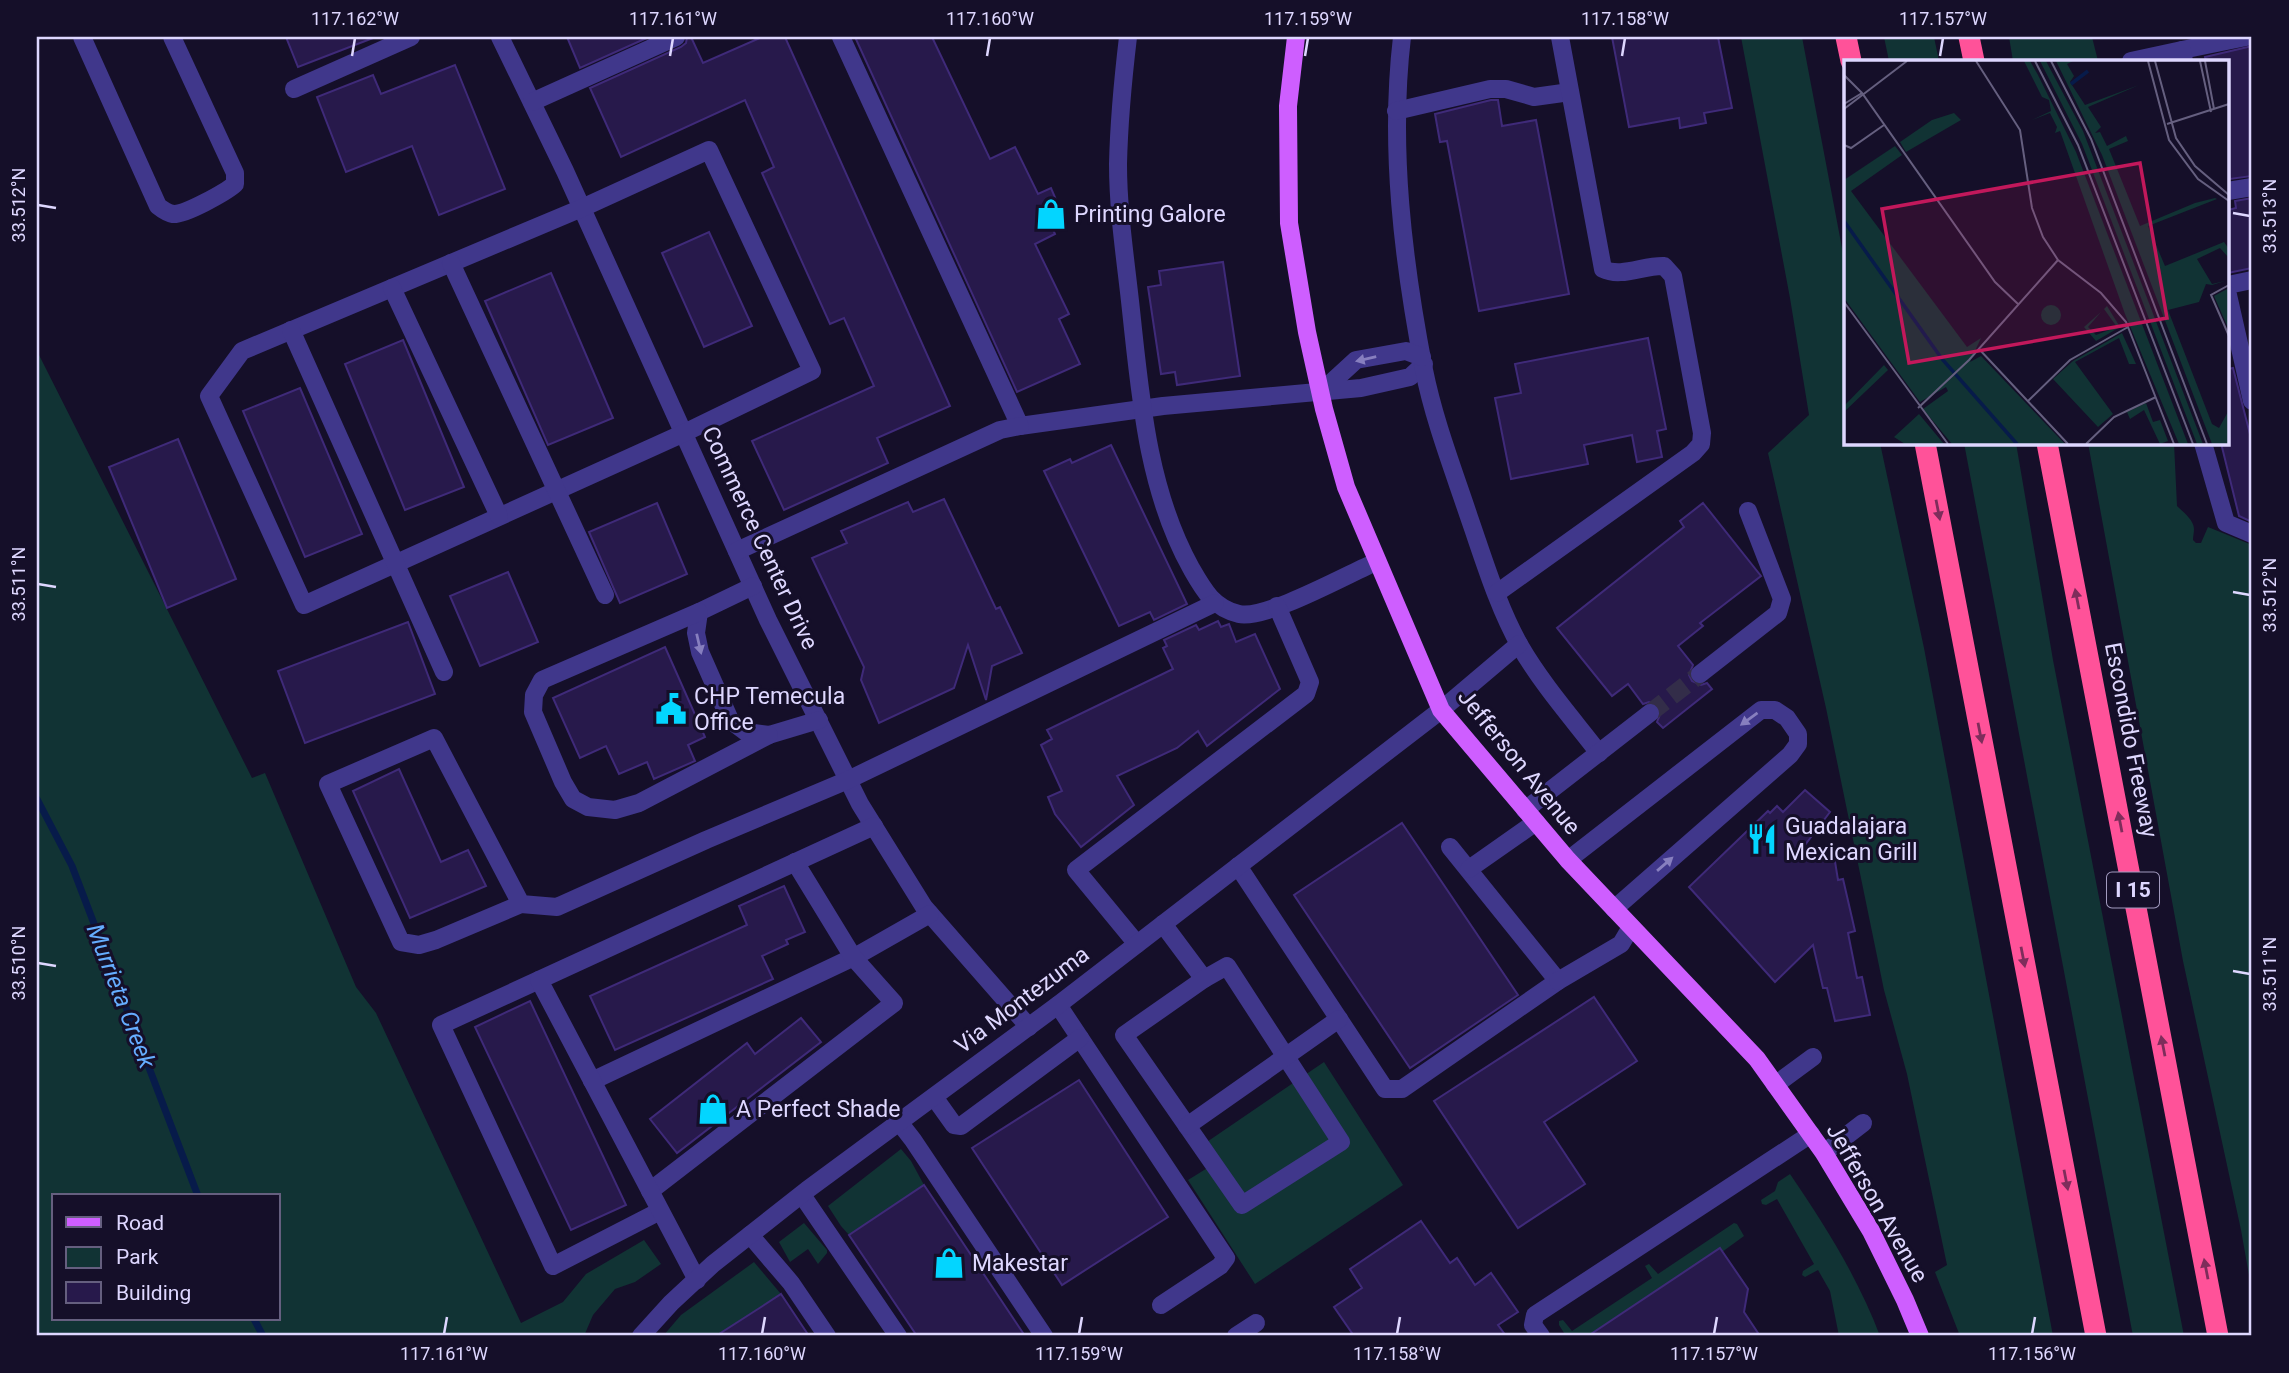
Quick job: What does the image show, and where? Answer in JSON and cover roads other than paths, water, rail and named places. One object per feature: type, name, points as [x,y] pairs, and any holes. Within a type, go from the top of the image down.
[{"type":"highway","points":[[1846,37],[1851,60]]},
{"type":"highway","points":[[1969,37],[1974,60]]},
{"type":"highway","points":[[1925,444],[2096,1336]]},
{"type":"highway","name":"Escondido Freeway","points":[[2047,444],[2218,1336]]},
{"type":"main road","name":"Jefferson Avenue","points":[[1296,37],[1288,106],[1289,223],[1320,393],[1346,487],[1441,710],[1568,860],[1757,1059],[1824,1153],[1871,1231],[1920,1336]]},
{"type":"street","points":[[82,37],[158,206],[166,212],[177,214],[228,191],[235,184],[235,173],[172,37]]},
{"type":"street","points":[[294,89],[411,37]]},
{"type":"street","name":"Commerce Center Drive","points":[[500,37],[582,208],[753,586],[848,780],[930,914],[1028,1027]]},
{"type":"street","points":[[531,102],[676,37]]},
{"type":"street","points":[[841,37],[1020,426]]},
{"type":"street","points":[[1128,37],[1118,165],[1122,234],[1142,409],[1155,477],[1179,546],[1207,596],[1220,607],[1240,615],[1277,606],[1376,562]]},
{"type":"street","points":[[1402,37],[1396,111],[1398,178],[1423,361],[1448,454],[1497,593],[1519,644],[1599,753]]},
{"type":"street","points":[[1497,593],[1693,453],[1701,444],[1702,433],[1672,276],[1664,266],[1612,274],[1603,270],[1560,37]]},
{"type":"street","points":[[2141,60],[2183,56],[2246,37]]},
{"type":"street","points":[[1396,111],[1490,89],[1506,89],[1534,97],[1570,92]]},
{"type":"street","points":[[709,150],[812,372],[684,433],[304,604],[209,396],[242,351],[582,208],[709,150]]},
{"type":"street","points":[[2230,191],[2252,187]]},
{"type":"street","points":[[451,263],[605,595]]},
{"type":"street","points":[[2230,284],[2252,279]]},
{"type":"street","points":[[392,288],[499,516]]},
{"type":"street","points":[[2230,304],[2252,401]]},
{"type":"street","points":[[291,330],[444,672]]},
{"type":"street","points":[[1320,393],[1356,360],[1406,351],[1423,361]]},
{"type":"street","points":[[737,551],[1000,430],[1142,409],[1361,387],[1410,377],[1423,361]]},
{"type":"street","points":[[2203,444],[2226,523],[2252,534]]},
{"type":"street","points":[[1700,674],[1778,613],[1782,599],[1748,511]]},
{"type":"street","points":[[753,586],[542,680],[534,695],[533,712],[563,782],[573,799],[588,807],[615,810],[639,803],[769,735],[818,720]]},
{"type":"street","points":[[521,904],[434,738],[328,783],[401,942],[419,945],[521,904],[557,907],[848,780],[1215,603]]},
{"type":"street","points":[[1137,944],[1076,870],[1306,694],[1310,682],[1277,606]]},
{"type":"street","points":[[699,612],[696,633],[700,652],[730,720],[746,732],[769,735]]},
{"type":"street","name":"Via Montezuma","points":[[641,1336],[671,1303],[750,1235],[1058,1005],[1441,710],[1519,644]]},
{"type":"street","points":[[1568,860],[1762,710],[1774,710],[1787,718],[1798,734],[1798,744],[1790,755],[1614,909]]},
{"type":"street","points":[[1469,869],[1599,753],[1650,713]]},
{"type":"street","points":[[660,1211],[553,1266],[442,1025],[874,826]]},
{"type":"street","points":[[1450,848],[1558,981]]},
{"type":"street","points":[[650,1191],[894,1003],[853,957],[795,862]]},
{"type":"street","points":[[1238,866],[1385,1089],[1402,1089],[1558,981],[1621,944],[1631,927]]},
{"type":"street","points":[[592,1081],[853,957],[930,914]]},
{"type":"street","points":[[1163,923],[1204,979]]},
{"type":"street","points":[[1227,966],[1286,1058],[1341,1142],[1242,1205],[1124,1035],[1227,966]]},
{"type":"street","points":[[539,980],[697,1280]]},
{"type":"street","points":[[1058,1005],[1226,1258],[1220,1266],[1161,1305]]},
{"type":"street","points":[[1187,1126],[1339,1019]]},
{"type":"street","points":[[934,1097],[954,1125],[961,1126],[1080,1038]]},
{"type":"street","points":[[1775,1084],[1813,1057]]},
{"type":"street","points":[[899,1122],[1044,1336]]},
{"type":"street","points":[[1824,1153],[1863,1123]]},
{"type":"street","points":[[1541,1336],[1533,1325],[1535,1315],[1811,1134]]},
{"type":"street","points":[[802,1195],[898,1336]]},
{"type":"street","points":[[750,1235],[791,1283],[827,1336]]},
{"type":"street","points":[[1236,1336],[1256,1323]]},
{"type":"waterway","name":"Murrieta Creek","points":[[37,799],[72,866],[197,1194]]},
{"type":"waterway","name":"Murrieta Creek","points":[[255,1320],[263,1336]]},
{"type":"tunnel","points":[[1650,713],[1700,674]]},
{"type":"place","name":"Printing Galore","points":[[1051,214]]},
{"type":"place","name":"CHP Temecula Office","points":[[671,709]]},
{"type":"place","name":"Guadalajara Mexican Grill","points":[[1762,839]]},
{"type":"place","name":"A Perfect Shade","points":[[713,1109]]},
{"type":"place","name":"Makestar","points":[[949,1263]]}]
